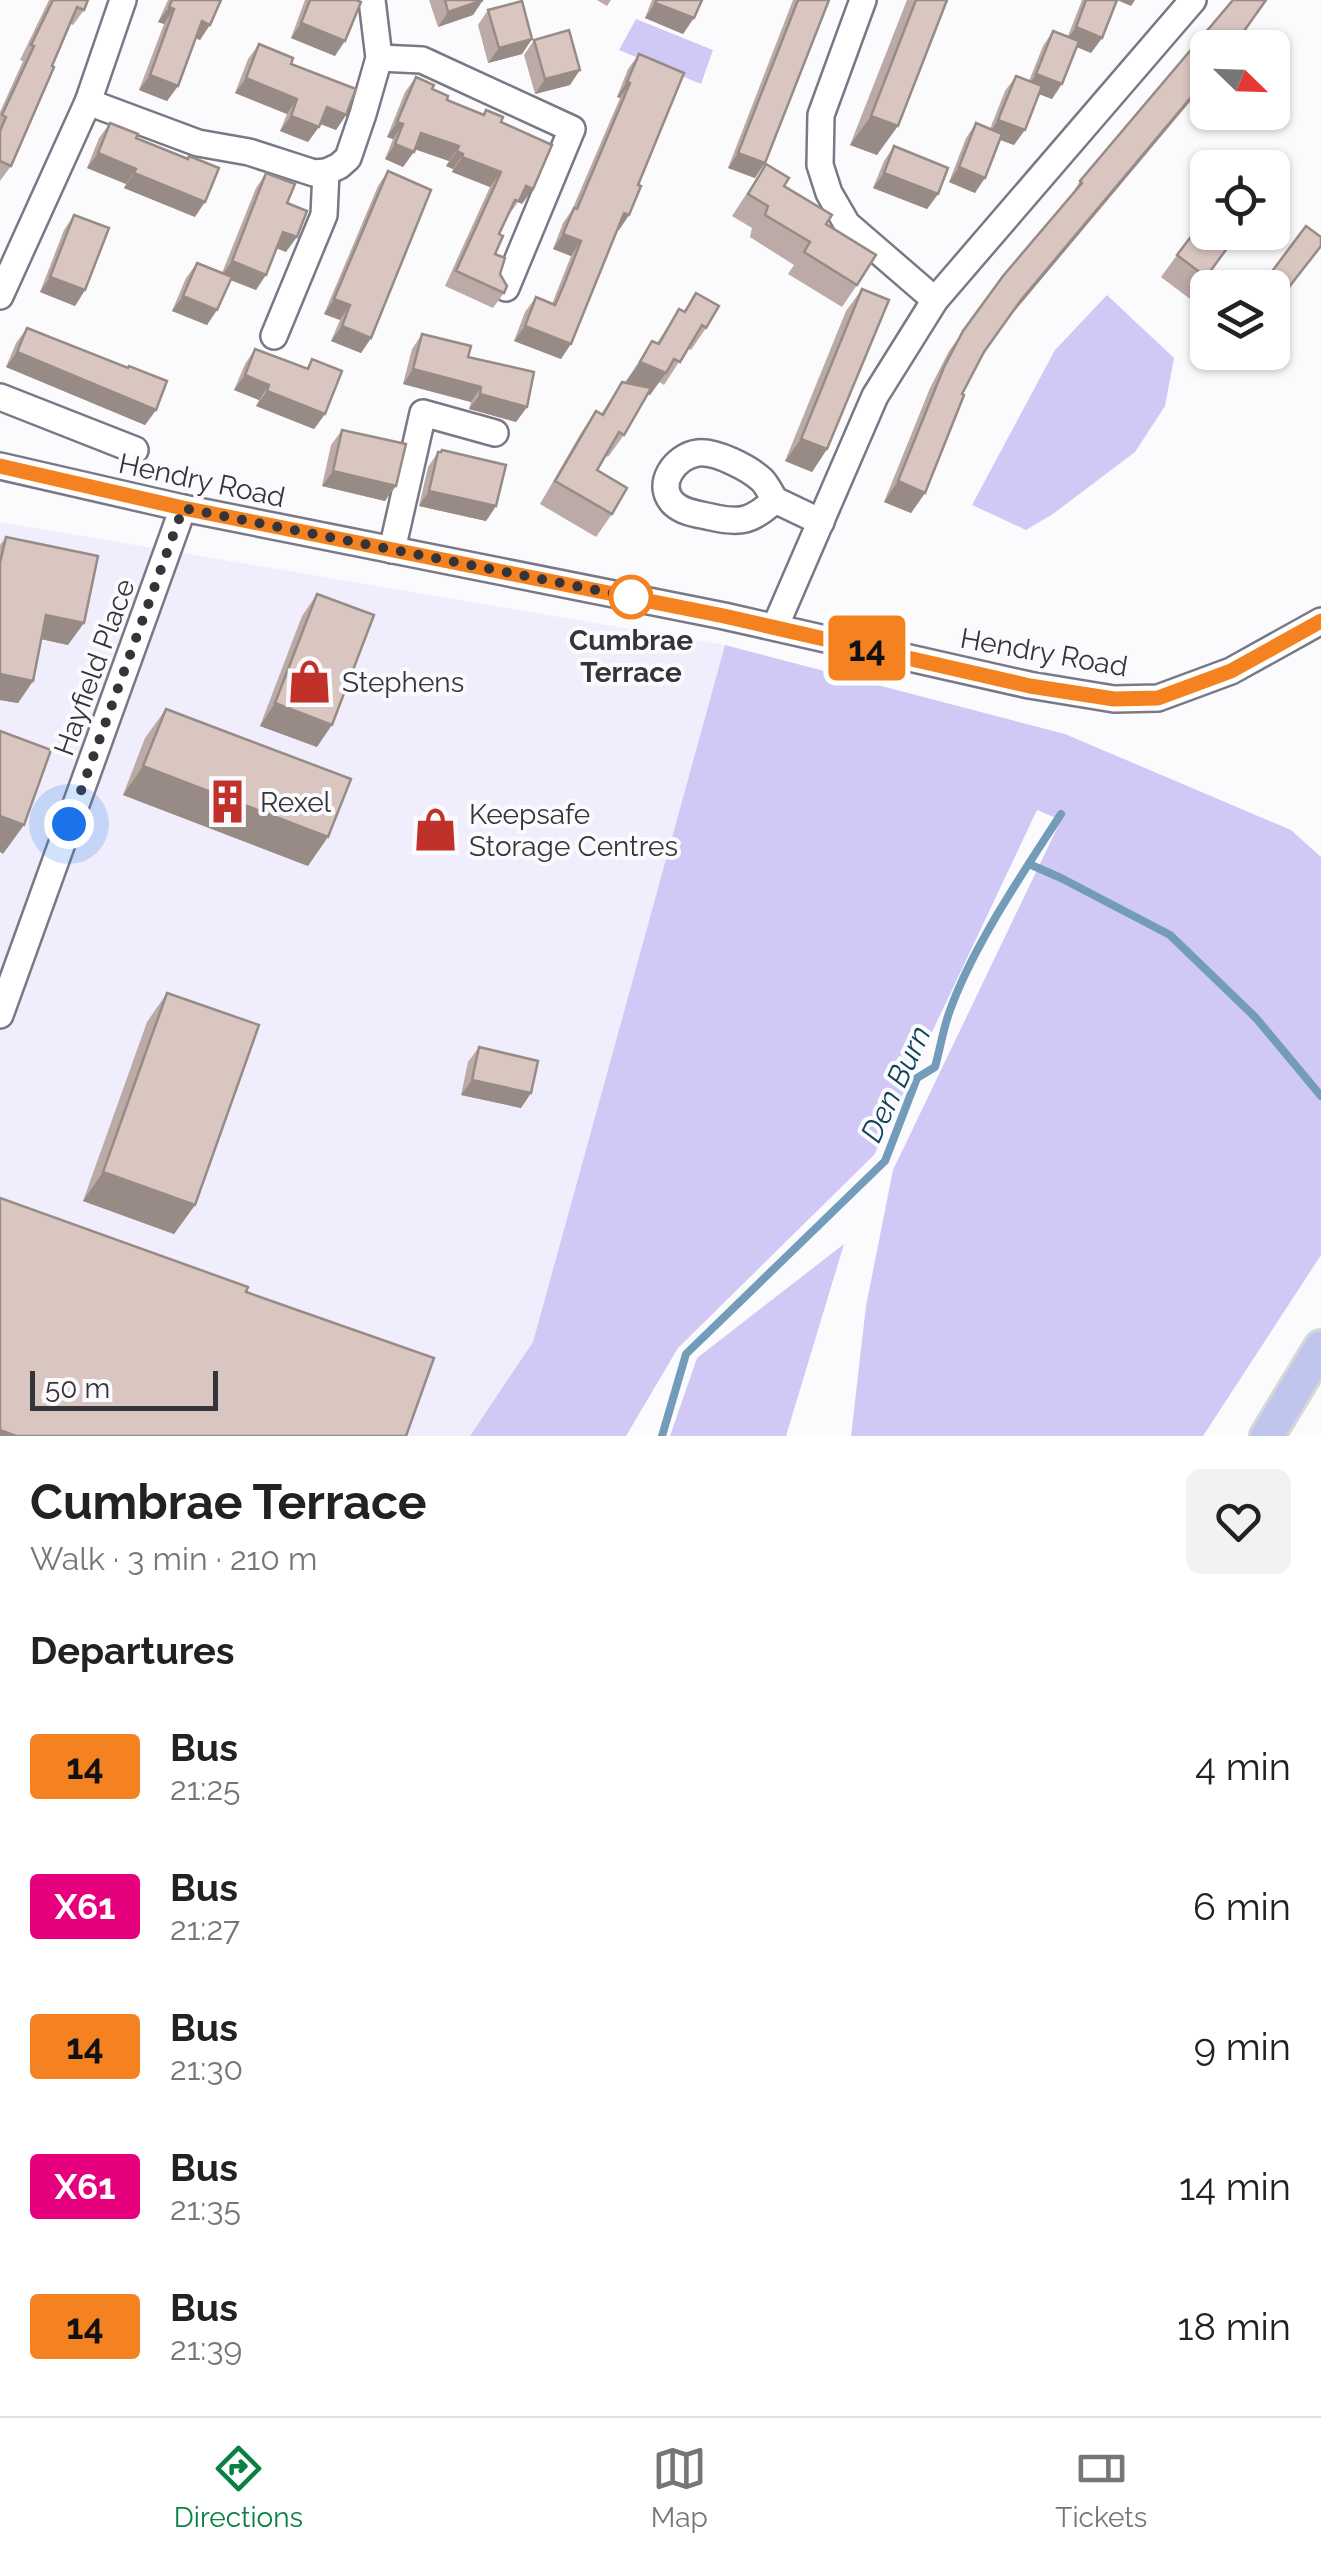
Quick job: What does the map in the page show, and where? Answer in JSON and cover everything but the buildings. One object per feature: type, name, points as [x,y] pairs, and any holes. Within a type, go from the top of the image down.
[{"type":"main road","points":[[1268,1436],[1321,1346]]},
{"type":"street","points":[[0,296],[88,102],[123,0]]},
{"type":"street","points":[[88,102],[198,143],[249,152],[314,173],[326,172],[348,158],[379,58],[372,0]]},
{"type":"street","points":[[864,0],[821,116],[820,165],[848,224],[935,300]]},
{"type":"street","points":[[775,627],[876,396],[935,300],[1193,0]]},
{"type":"street","points":[[379,58],[422,60],[572,128],[506,288]]},
{"type":"street","points":[[274,336],[324,215],[326,172]]},
{"type":"street","points":[[0,397],[135,450]]},
{"type":"street","points":[[392,550],[423,413],[495,434]]},
{"type":"street","name":"Hendry Road","points":[[0,466],[183,508],[775,627],[1030,686],[1114,699],[1158,698],[1231,671],[1321,621]]},
{"type":"street","points":[[775,500],[821,522]]},
{"type":"street","name":"Hayfield Place","points":[[0,1015],[183,508]]},
{"type":"shaded area","points":[[636,19],[713,50],[701,84],[619,50]]},
{"type":"shaded area","points":[[1107,295],[1174,358],[1165,406],[1135,452],[1026,530],[972,505],[1055,350]]},
{"type":"shaded area","points":[[0,522],[725,645],[533,1342],[470,1436],[0,1436]]},
{"type":"shaded area","points":[[725,645],[1065,734],[1291,830],[1321,857],[1321,1255],[1203,1436],[851,1436],[866,1306],[893,1170],[1061,820],[1037,810],[874,1155],[678,1348],[626,1436],[470,1436],[533,1342]]},
{"type":"shaded area","points":[[844,1244],[786,1436],[670,1436],[697,1358]]},
{"type":"waterway","name":"Den Burn","points":[[662,1436],[686,1354],[885,1161],[917,1078],[935,1067],[949,1013],[971,962],[1061,814]]},
{"type":"waterway","points":[[1029,864],[1170,935],[1256,1018],[1321,1096]]},
{"type":"bus line","name":"14","points":[[0,466],[183,508],[724,616],[1030,686],[1114,699],[1158,698],[1231,671],[1321,621]]},
{"type":"place","name":"Cumbrae Terrace","points":[[631,597]]},
{"type":"place","name":"Stephens","points":[[309,682]]},
{"type":"place","name":"Rexel","points":[[227,802]]},
{"type":"place","name":"Keepsafe Storage Centres","points":[[436,830]]},
{"type":"route","points":[[69,824],[183,508],[631,597]]}]
